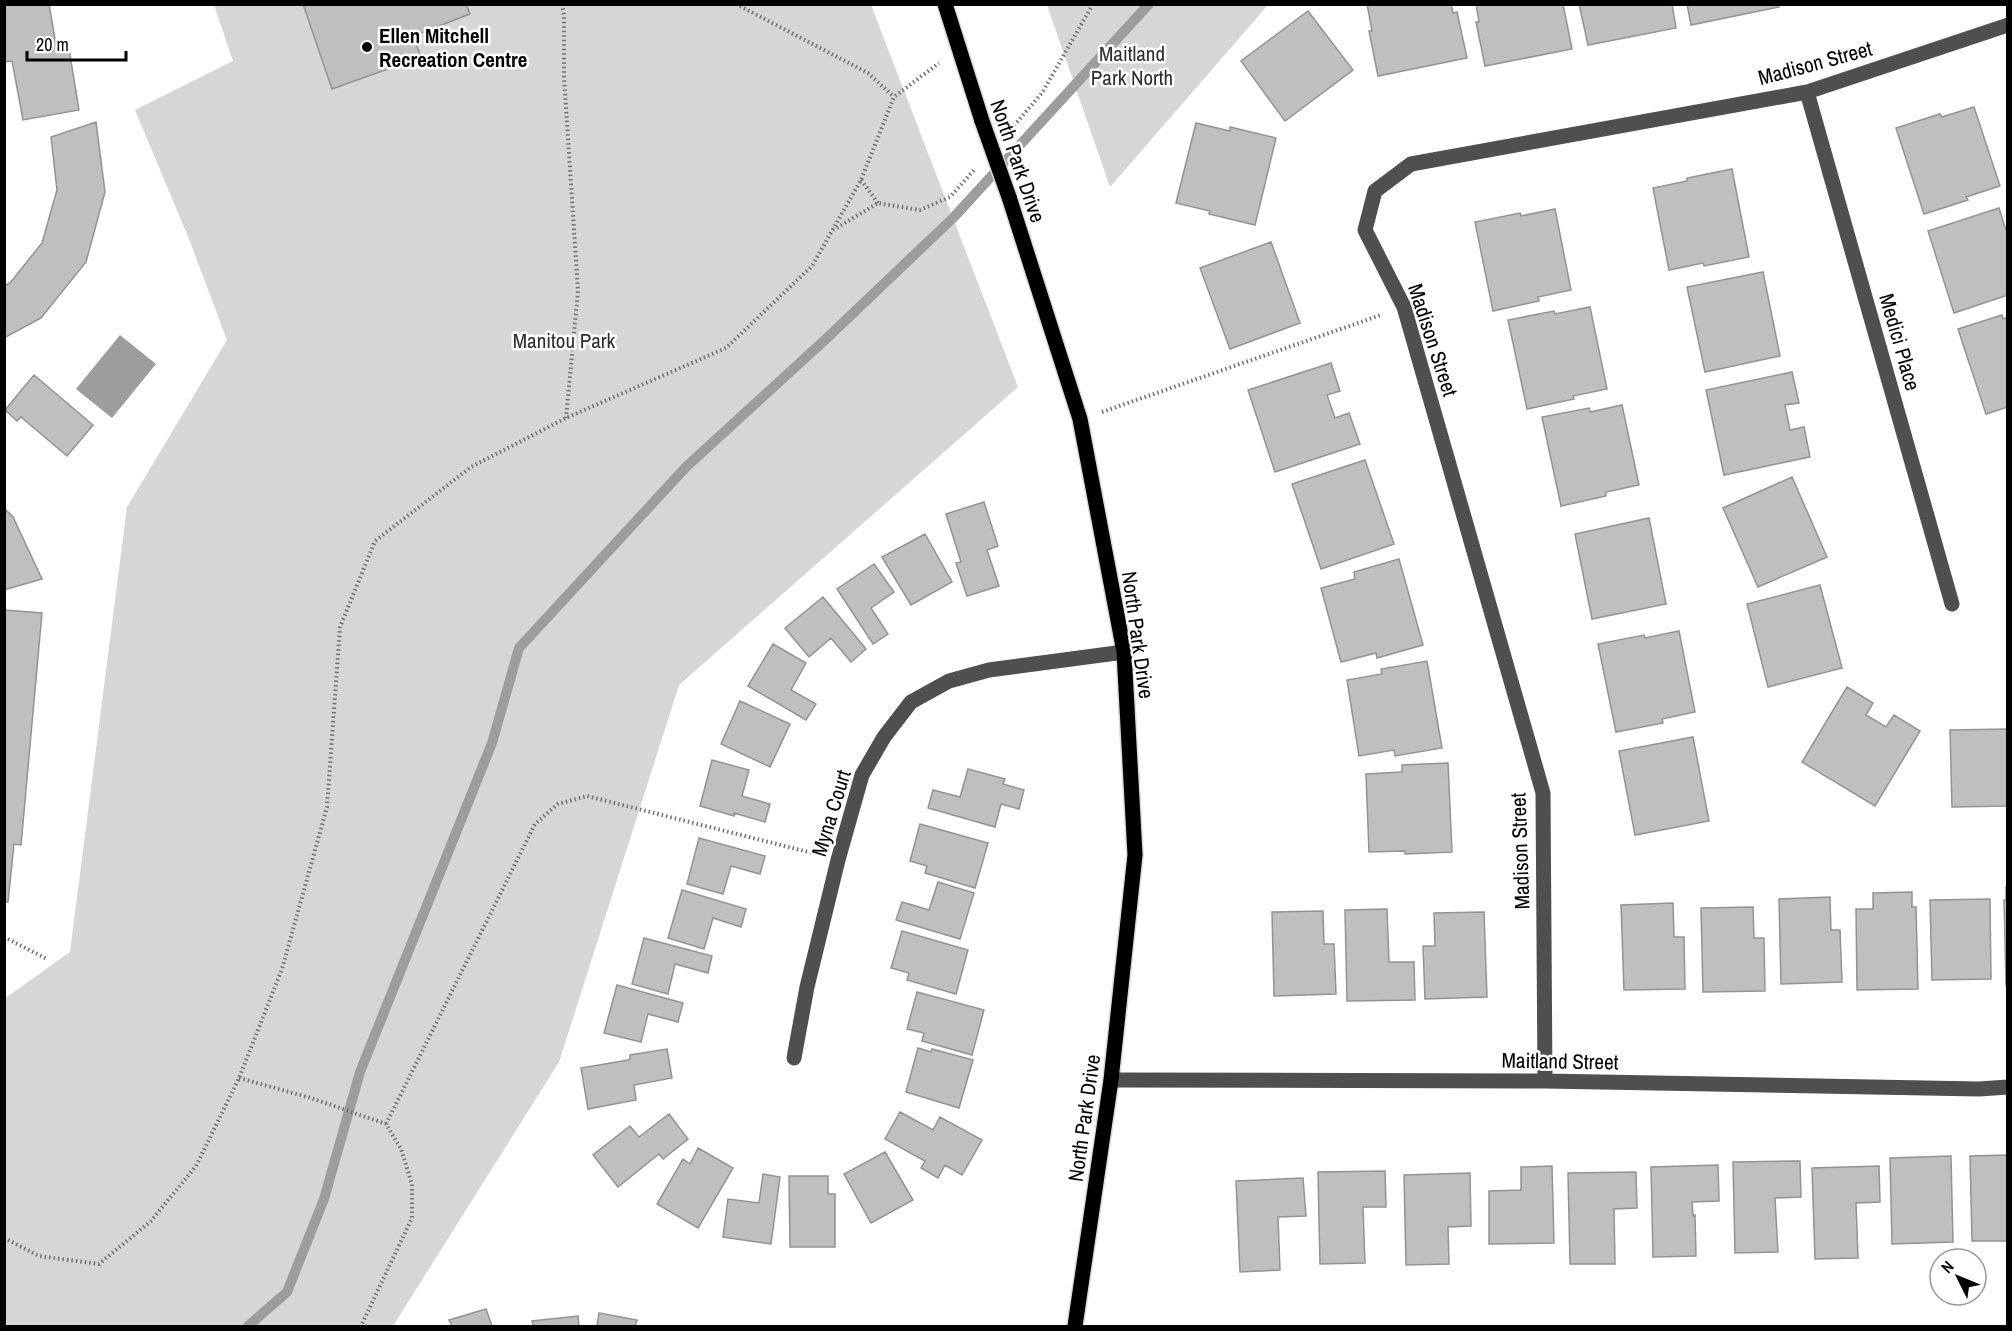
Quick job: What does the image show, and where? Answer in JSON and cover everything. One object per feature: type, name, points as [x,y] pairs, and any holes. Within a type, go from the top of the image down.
[{"type":"main road","name":"North Park Drive","points":[[945,4],[1080,419],[1124,652],[1135,855],[1111,1080],[1074,1326]]},
{"type":"street","name":"Madison Street","points":[[1545,1081],[1543,793],[1404,307],[1365,230],[1375,191],[1411,164],[1807,92],[2007,26]]},
{"type":"street","name":"Medici Place","points":[[1807,92],[1952,604]]},
{"type":"street","name":"Myna Court","points":[[794,1058],[807,987],[838,860],[862,775],[884,736],[911,702],[949,681],[989,670],[1124,652]]},
{"type":"street","name":"Maitland Street","points":[[1111,1080],[1545,1081],[1979,1089],[2007,1087]]},
{"type":"path","points":[[562,4],[564,77],[578,291],[566,418]]},
{"type":"path","points":[[736,4],[868,73],[894,97]]},
{"type":"path","points":[[1088,4],[1088,11],[1093,4]]},
{"type":"path","points":[[4,1238],[39,1257],[99,1264],[151,1221],[196,1166],[238,1078],[282,969],[327,807],[340,627],[375,541],[471,467],[566,418],[726,348],[813,266],[861,180],[894,97],[959,48]]},
{"type":"path","points":[[833,230],[878,203],[861,180]]},
{"type":"path","points":[[1080,419],[1404,307]]},
{"type":"path","points":[[386,1124],[535,824],[558,804],[586,796],[838,860]]},
{"type":"path","points":[[4,937],[47,959]]},
{"type":"path","points":[[238,1078],[311,1098],[386,1124],[401,1149],[412,1184],[412,1218],[361,1326]]},
{"type":"green space","name":"Maitland Park North","points":[[1047,4],[1268,5],[1110,187]]},
{"type":"green space","name":"Manitou Park","points":[[214,5],[871,5],[1018,387],[679,685],[559,1062],[393,1326],[5,1326],[4,999],[70,952],[127,507],[227,340],[189,239],[135,110],[233,61]]},
{"type":"shaded area","points":[[120,335],[156,364],[112,418],[76,389]]},
{"type":"building","points":[[4,4],[49,4],[57,51],[69,49],[79,110],[23,120],[12,61],[4,62]]},
{"type":"building","name":"Ellen Mitchell Recreation Centre","points":[[303,4],[466,4],[470,14],[413,36],[421,57],[332,89]]},
{"type":"building","points":[[1367,4],[1451,4],[1453,13],[1457,12],[1467,58],[1378,76],[1369,31],[1372,31]]},
{"type":"building","points":[[1476,4],[1563,4],[1572,49],[1485,66],[1476,22],[1479,22]]},
{"type":"building","points":[[1579,4],[1672,4],[1676,28],[1588,45]]},
{"type":"building","points":[[1687,4],[1778,4],[1779,7],[1691,25]]},
{"type":"building","points":[[1308,11],[1353,70],[1285,121],[1241,61]]},
{"type":"building","points":[[1974,107],[2000,186],[1966,197],[1968,200],[1924,214],[1896,128],[1940,114],[1942,117]]},
{"type":"building","points":[[96,122],[105,192],[86,262],[41,318],[4,338],[4,286],[10,283],[42,243],[57,190],[51,137]]},
{"type":"building","points":[[1196,123],[1230,131],[1230,127],[1276,138],[1255,225],[1176,203]]},
{"type":"building","points":[[1732,169],[1749,257],[1669,270],[1653,188]]},
{"type":"building","points":[[1999,208],[2008,236],[2008,295],[1954,313],[1928,231]]},
{"type":"building","points":[[1555,209],[1571,290],[1538,297],[1539,301],[1493,311],[1475,222]]},
{"type":"building","points":[[1271,242],[1300,323],[1230,349],[1200,268]]},
{"type":"building","points":[[1763,272],[1780,356],[1705,372],[1687,287]]},
{"type":"building","points":[[1590,307],[1607,389],[1527,409],[1508,320]]},
{"type":"building","points":[[2002,315],[2003,319],[2008,317],[2008,407],[1986,414],[1958,329]]},
{"type":"building","points":[[1331,363],[1340,391],[1327,395],[1335,418],[1349,413],[1360,444],[1275,472],[1248,390]]},
{"type":"building","points":[[1792,372],[1799,403],[1785,405],[1790,430],[1804,427],[1810,457],[1724,475],[1706,390]]},
{"type":"building","points":[[34,375],[93,425],[67,456],[21,417],[17,421],[5,410]]},
{"type":"building","points":[[1622,405],[1639,485],[1606,492],[1606,496],[1561,506],[1542,417],[1589,408],[1590,412]]},
{"type":"building","points":[[1365,460],[1394,544],[1321,569],[1292,484]]},
{"type":"building","points":[[1792,477],[1827,557],[1758,587],[1723,508]]},
{"type":"building","points":[[984,502],[998,546],[987,550],[999,586],[967,596],[956,563],[961,562],[946,514]]},
{"type":"building","points":[[4,508],[13,517],[42,579],[4,590]]},
{"type":"building","points":[[1649,518],[1666,604],[1592,619],[1575,534]]},
{"type":"building","points":[[925,534],[952,582],[911,605],[882,557]]},
{"type":"building","points":[[1399,559],[1423,645],[1377,658],[1376,653],[1341,662],[1321,588],[1355,579],[1354,572]]},
{"type":"building","points":[[874,564],[894,592],[871,608],[888,634],[873,644],[837,589]]},
{"type":"building","points":[[1820,585],[1842,668],[1768,687],[1747,604]]},
{"type":"building","points":[[823,597],[866,649],[851,662],[831,638],[809,657],[785,628]]},
{"type":"building","points":[[4,610],[42,613],[21,845],[14,844],[8,902],[4,902]]},
{"type":"building","points":[[1679,631],[1695,712],[1662,719],[1663,723],[1616,732],[1598,644]]},
{"type":"building","points":[[773,644],[806,663],[791,690],[816,704],[806,720],[748,686]]},
{"type":"building","points":[[1427,661],[1442,748],[1395,756],[1394,750],[1359,756],[1347,680],[1382,674],[1381,669]]},
{"type":"building","points":[[1847,687],[1873,703],[1866,715],[1886,727],[1894,715],[1920,731],[1875,806],[1802,762]]},
{"type":"building","points":[[740,701],[790,724],[770,767],[721,744]]},
{"type":"building","points":[[2008,729],[2008,806],[1952,807],[1950,730]]},
{"type":"building","points":[[1693,737],[1709,821],[1635,835],[1619,751]]},
{"type":"building","points":[[712,760],[749,770],[742,796],[770,804],[765,822],[700,806]]},
{"type":"building","points":[[1448,763],[1452,852],[1405,854],[1405,851],[1369,852],[1366,774],[1402,772],[1402,765]]},
{"type":"building","points":[[968,769],[1005,779],[1003,784],[1024,790],[1019,809],[1001,804],[995,827],[928,808],[933,790],[960,797]]},
{"type":"building","points":[[920,824],[988,843],[975,888],[925,873],[927,866],[910,861]]},
{"type":"building","points":[[699,838],[765,856],[760,874],[731,866],[723,894],[687,884]]},
{"type":"building","points":[[938,882],[974,893],[960,939],[896,920],[902,902],[929,910]]},
{"type":"building","points":[[2006,887],[2008,887],[2008,986],[2006,986],[2004,900],[2006,900]]},
{"type":"building","points":[[682,890],[746,909],[741,927],[713,918],[704,949],[668,938]]},
{"type":"building","points":[[1912,892],[1912,907],[1916,907],[1918,989],[1857,990],[1856,909],[1873,909],[1873,893]]},
{"type":"building","points":[[1830,897],[1831,930],[1840,930],[1842,982],[1781,984],[1779,899]]},
{"type":"building","points":[[1990,899],[1991,979],[1932,980],[1930,900]]},
{"type":"building","points":[[1673,903],[1674,937],[1684,937],[1685,989],[1624,990],[1621,905]]},
{"type":"building","points":[[1753,907],[1754,938],[1764,938],[1765,991],[1703,992],[1701,908]]},
{"type":"building","points":[[1387,909],[1389,962],[1414,962],[1415,1000],[1347,1001],[1345,910]]},
{"type":"building","points":[[1323,911],[1324,944],[1334,944],[1336,994],[1274,996],[1272,912]]},
{"type":"building","points":[[1484,912],[1487,997],[1425,999],[1423,946],[1435,946],[1434,913]]},
{"type":"building","points":[[902,931],[968,950],[956,994],[907,980],[909,973],[891,968]]},
{"type":"building","points":[[644,938],[712,956],[708,973],[675,964],[668,994],[632,984]]},
{"type":"building","points":[[617,985],[683,1003],[678,1022],[648,1014],[641,1042],[604,1033]]},
{"type":"building","points":[[917,992],[984,1010],[972,1055],[922,1041],[924,1033],[907,1029]]},
{"type":"building","points":[[918,1048],[931,1052],[932,1049],[973,1060],[959,1108],[906,1092]]},
{"type":"building","points":[[667,1049],[672,1078],[634,1085],[636,1100],[588,1109],[581,1068],[628,1060],[630,1055]]},
{"type":"building","points":[[900,1112],[933,1130],[940,1117],[982,1140],[962,1175],[945,1165],[938,1178],[921,1168],[925,1161],[885,1139]]},
{"type":"building","points":[[669,1114],[688,1139],[663,1159],[659,1154],[618,1187],[593,1155],[630,1126],[639,1137]]},
{"type":"building","points":[[698,1148],[733,1168],[698,1228],[657,1204],[683,1159],[690,1164]]},
{"type":"building","points":[[885,1152],[913,1200],[871,1223],[844,1174]]},
{"type":"building","points":[[2008,1155],[2008,1241],[1972,1241],[1970,1156]]},
{"type":"building","points":[[1951,1156],[1953,1242],[1892,1244],[1890,1158]]},
{"type":"building","points":[[1800,1161],[1801,1197],[1775,1198],[1778,1252],[1735,1253],[1733,1162]]},
{"type":"building","points":[[1718,1165],[1719,1201],[1692,1202],[1693,1216],[1695,1215],[1696,1256],[1653,1257],[1651,1167]]},
{"type":"building","points":[[1552,1166],[1554,1243],[1489,1244],[1489,1191],[1521,1190],[1521,1167]]},
{"type":"building","points":[[1879,1166],[1880,1202],[1856,1203],[1858,1258],[1815,1259],[1812,1168]]},
{"type":"building","points":[[1385,1171],[1386,1207],[1363,1207],[1365,1263],[1320,1264],[1318,1172]]},
{"type":"building","points":[[1636,1172],[1637,1208],[1614,1209],[1615,1264],[1570,1264],[1568,1173]]},
{"type":"building","points":[[1470,1173],[1471,1226],[1448,1227],[1449,1264],[1406,1265],[1404,1175]]},
{"type":"building","points":[[763,1174],[780,1177],[771,1244],[723,1237],[728,1199],[759,1203]]},
{"type":"building","points":[[789,1176],[828,1176],[828,1194],[835,1194],[835,1247],[790,1247]]},
{"type":"building","points":[[1303,1178],[1306,1216],[1278,1217],[1280,1270],[1240,1272],[1236,1181]]},
{"type":"building","points":[[486,1309],[492,1326],[452,1326],[449,1320]]},
{"type":"building","points":[[599,1313],[637,1320],[635,1326],[597,1326]]},
{"type":"building","points":[[578,1316],[579,1326],[533,1326],[532,1321]]},
{"type":"waterway","points":[[248,1326],[287,1292],[324,1199],[360,1072],[492,743],[519,648],[686,467],[827,338],[954,217],[1149,4]]},
{"type":"place","name":"Ellen Mitchell Recreation Centre","points":[[367,47]]}]
